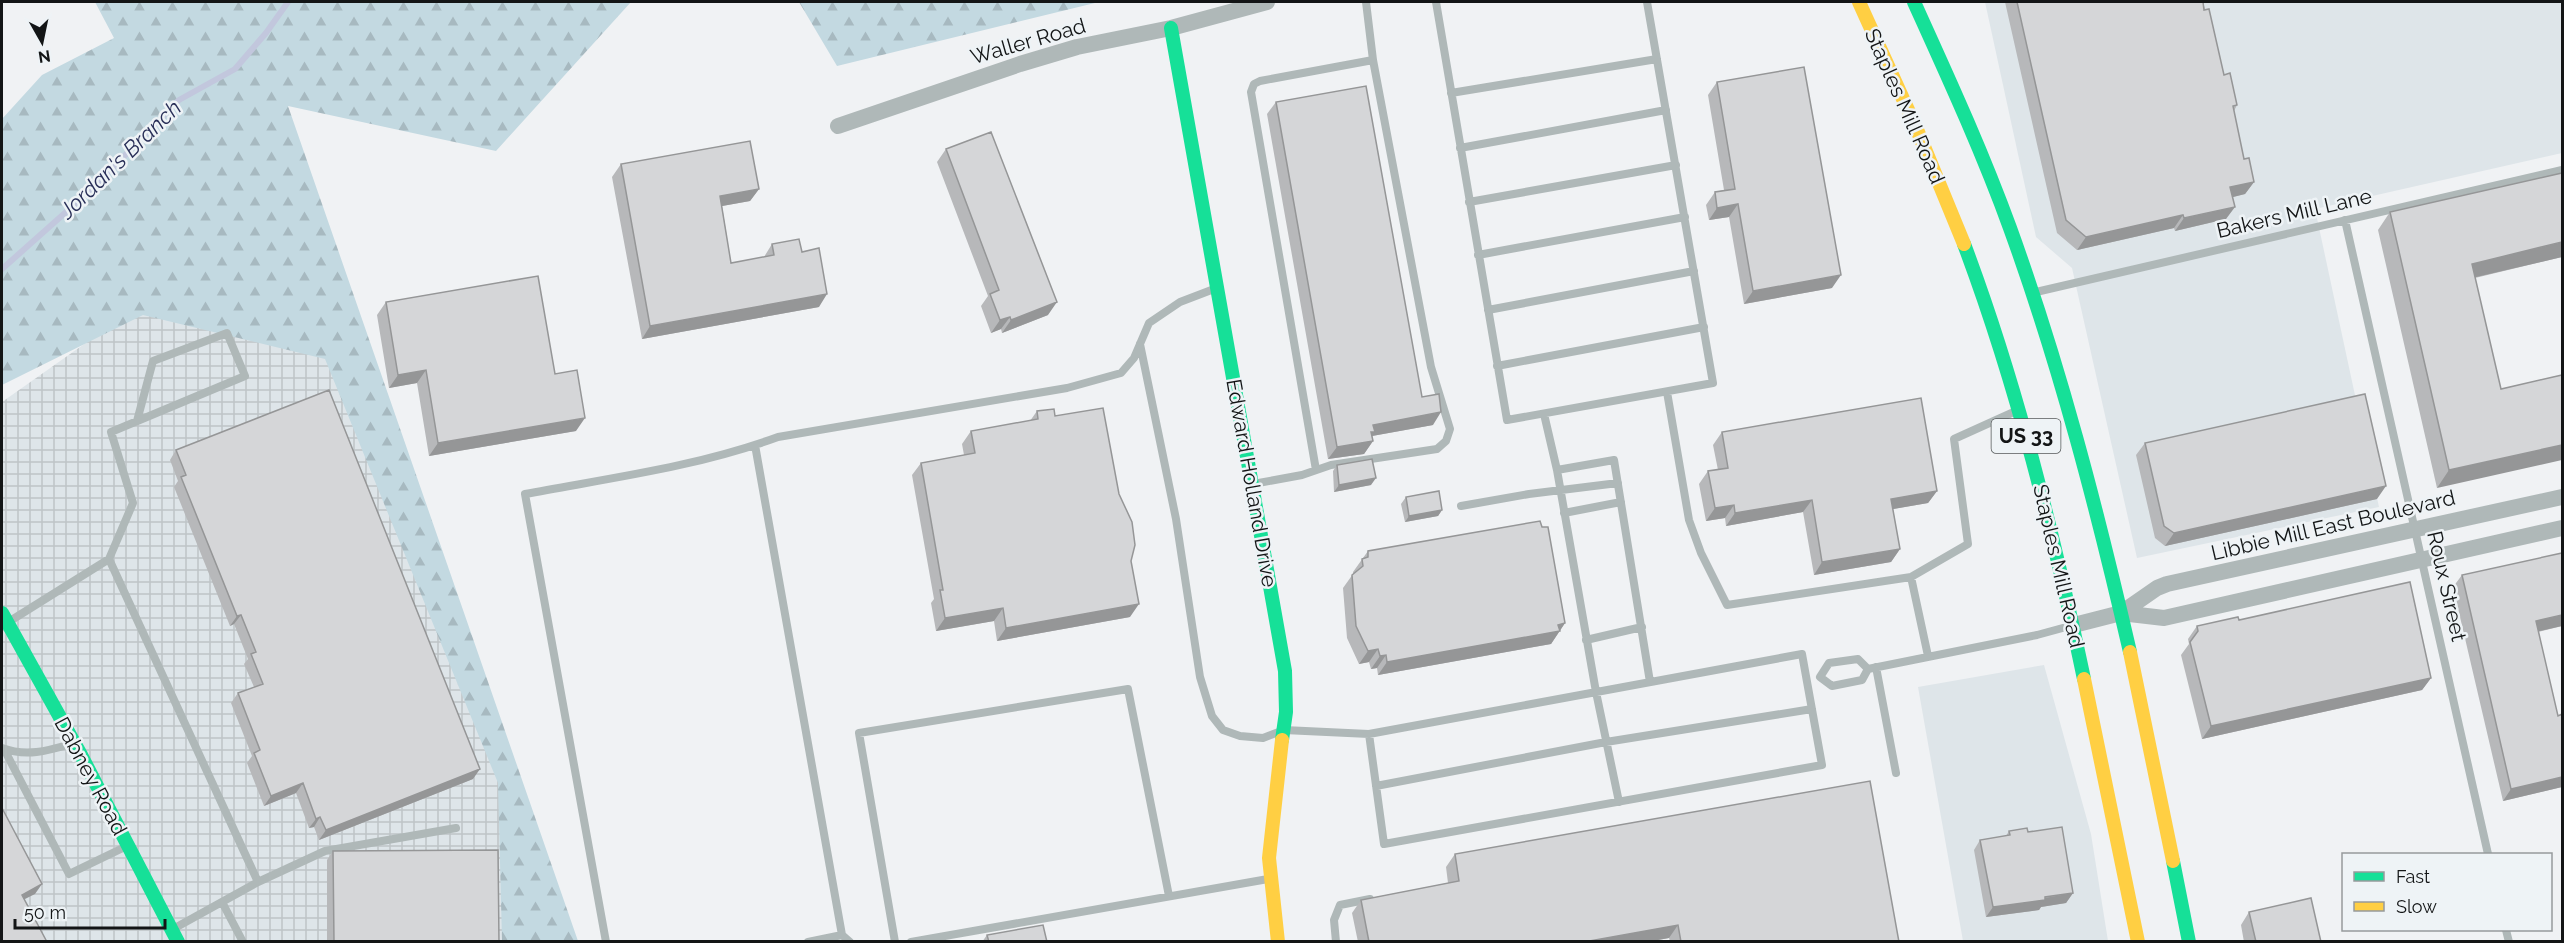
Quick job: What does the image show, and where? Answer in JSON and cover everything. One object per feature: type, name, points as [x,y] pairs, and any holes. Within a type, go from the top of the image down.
[{"type":"main road","name":"Staples Mill Road","points":[[1859,2],[1912,114],[1947,200],[1998,341],[2019,410],[2051,527],[2073,625],[2138,942]]},
{"type":"main road","name":"US 33","points":[[1914,2],[1976,143],[2013,235],[2079,440],[2121,613],[2188,942]]},
{"type":"main road","name":"Edward Holland Drive","points":[[1171,28],[1284,671],[1284,730],[1271,824],[1270,879],[1278,942]]},
{"type":"main road","name":"Dabney Road","points":[[3,621],[74,743],[175,935]]},
{"type":"street","name":"Waller Road","points":[[838,126],[1077,47],[1171,28],[1237,5],[1267,2]]},
{"type":"street","name":"Libbie Mill East Boulevard","points":[[2121,613],[2157,588],[2167,584],[2562,497]]},
{"type":"street","name":"Libbie Mill East Boulevard","points":[[2073,625],[2121,613],[2164,618],[2562,528]]},
{"type":"lane","points":[[1252,484],[1330,465],[1437,449],[1446,441],[1450,429],[1431,367],[1373,60],[1366,2]]},
{"type":"lane","points":[[1436,2],[1507,420],[1713,383],[1647,2]]},
{"type":"lane","points":[[1451,93],[1657,59]]},
{"type":"lane","points":[[1316,470],[1251,92],[1254,84],[1260,81],[1373,60]]},
{"type":"lane","points":[[1460,148],[1666,110]]},
{"type":"lane","points":[[1469,202],[1676,165]]},
{"type":"lane","name":"Bakers Mill Lane","points":[[2033,292],[2562,170]]},
{"type":"lane","points":[[1478,255],[1685,217]]},
{"type":"lane","name":"Roux Street","points":[[2345,220],[2488,853]]},
{"type":"lane","points":[[1488,310],[1694,271]]},
{"type":"lane","points":[[606,942],[525,494],[686,464],[778,437],[1067,388],[1121,373],[1134,358],[1149,323],[1180,302],[1217,288]]},
{"type":"lane","points":[[1497,366],[1704,327]]},
{"type":"lane","points":[[3,621],[109,559],[133,503],[111,432],[245,376],[227,333],[153,361],[136,421]]},
{"type":"lane","points":[[1140,344],[1176,519],[1200,677],[1212,717],[1224,730],[1240,736],[1263,738],[1284,730],[1369,734],[1802,654],[1822,765],[1384,844],[1369,734]]},
{"type":"lane","points":[[1667,392],[1689,520],[1701,553],[1727,605],[1911,577],[1968,544],[1954,440],[2019,410]]},
{"type":"lane","points":[[1544,414],[1557,470],[1586,640],[1619,802]]},
{"type":"lane","points":[[755,445],[842,935],[850,942]]},
{"type":"lane","points":[[1557,470],[1614,460],[1650,682]]},
{"type":"lane","points":[[1461,506],[1529,494],[1561,492],[1618,483]]},
{"type":"lane","points":[[1564,513],[1621,502]]},
{"type":"lane","points":[[109,559],[258,882]]},
{"type":"lane","points":[[1911,577],[1928,656]]},
{"type":"lane","points":[[1820,677],[1832,686],[1862,680],[1872,668],[2037,636],[2073,625]]},
{"type":"lane","points":[[1586,640],[1642,627]]},
{"type":"lane","points":[[1807,680],[1820,677],[1829,663],[1858,659],[1872,668],[1896,773]]},
{"type":"lane","points":[[895,942],[858,733],[1000,709],[1128,689],[1169,896]]},
{"type":"lane","points":[[1376,786],[1606,742],[1812,709]]},
{"type":"lane","points":[[3,748],[24,753],[44,752],[74,743]]},
{"type":"lane","points":[[3,748],[69,874],[128,846]]},
{"type":"lane","points":[[175,935],[222,902],[258,882],[325,851],[456,828]]},
{"type":"lane","points":[[911,942],[1270,879]]},
{"type":"lane","points":[[1336,942],[1334,920],[1340,905],[1375,898]]},
{"type":"lane","points":[[222,902],[243,942]]},
{"type":"lane","points":[[808,942],[842,935]]},
{"type":"shaded area","points":[[1985,2],[2562,2],[2562,153],[2315,209],[2379,507],[2137,558],[2072,268],[2036,237]]},
{"type":"shaded area","points":[[141,304],[336,354],[568,941],[2,941],[2,402]]},
{"type":"shaded area","points":[[2044,665],[2091,834],[2108,941],[1963,941],[1918,687]]},
{"type":"green space","points":[[95,2],[631,2],[496,151],[288,106],[578,941],[502,941],[498,783],[325,359],[143,315],[2,385],[2,119],[42,75],[114,38]]},
{"type":"green space","points":[[799,2],[1099,2],[837,66]]},
{"type":"building","points":[[2017,2],[2203,2],[2204,10],[2209,9],[2224,75],[2230,73],[2237,105],[2233,106],[2244,159],[2249,158],[2254,182],[2230,187],[2235,207],[2184,218],[2183,215],[2086,237],[2066,220]]},
{"type":"building","points":[[1804,67],[1841,275],[1753,291],[1738,204],[1717,208],[1715,192],[1735,189],[1717,82]]},
{"type":"building","points":[[1366,86],[1422,397],[1439,394],[1441,412],[1373,425],[1375,432],[1371,432],[1373,441],[1337,447],[1276,102]]},
{"type":"building","points":[[991,132],[1057,302],[1011,320],[1010,317],[1000,320],[990,294],[999,290],[946,149]]},
{"type":"building","points":[[750,141],[759,189],[720,196],[731,263],[774,255],[772,244],[799,239],[802,252],[819,248],[827,294],[650,326],[621,164]]},
{"type":"building","points":[[2562,173],[2562,242],[2472,264],[2501,389],[2562,375],[2562,445],[2449,470],[2390,212]]},
{"type":"building","points":[[538,276],[555,374],[577,370],[585,418],[438,443],[426,370],[398,375],[386,302]]},
{"type":"building","points":[[329,390],[480,769],[326,830],[320,817],[316,819],[303,783],[271,796],[254,753],[260,750],[238,693],[263,684],[251,654],[256,652],[241,615],[237,616],[181,477],[186,475],[176,450]]},
{"type":"building","points":[[2365,394],[2386,486],[2174,533],[2164,526],[2145,443]]},
{"type":"building","points":[[1921,398],[1937,491],[1891,499],[1900,549],[1822,562],[1812,500],[1735,513],[1734,505],[1715,508],[1708,471],[1728,468],[1722,432]]},
{"type":"building","points":[[1103,408],[1119,494],[1132,522],[1135,545],[1131,561],[1139,604],[1006,628],[1003,608],[945,618],[940,590],[943,590],[921,463],[975,453],[971,431],[1038,419],[1037,411],[1054,409],[1055,416]]},
{"type":"building","points":[[1372,459],[1376,478],[1339,485],[1337,465]]},
{"type":"building","points":[[1439,491],[1442,510],[1409,516],[1406,497]]},
{"type":"building","points":[[1540,521],[1542,527],[1548,527],[1565,623],[1558,625],[1560,631],[1387,662],[1386,655],[1380,656],[1378,649],[1368,651],[1356,626],[1352,575],[1363,566],[1362,559],[1368,557],[1368,551]]},
{"type":"building","points":[[2562,553],[2562,615],[2536,621],[2558,716],[2562,714],[2562,777],[2511,789],[2462,575]]},
{"type":"building","points":[[2410,582],[2431,678],[2211,726],[2190,642],[2198,631],[2197,626],[2238,617],[2239,620]]},
{"type":"building","points":[[1870,781],[1899,942],[1681,942],[1678,925],[1584,942],[1369,942],[1361,900],[1459,881],[1455,854]]},
{"type":"building","points":[[2,808],[42,884],[22,895],[47,942],[2,942]]},
{"type":"building","points":[[2062,827],[2073,893],[2045,897],[2045,900],[1993,907],[1980,840],[2010,835],[2009,831],[2027,828],[2028,832]]},
{"type":"building","points":[[498,850],[499,942],[334,942],[333,851]]},
{"type":"building","points":[[2311,898],[2321,942],[2256,942],[2249,912]]},
{"type":"building","points":[[1043,925],[1047,942],[989,942],[987,935]]},
{"type":"waterway","name":"Jordan's Branch","points":[[2,269],[93,188],[179,100],[235,69],[266,33],[288,2]]},
{"type":"traffic: fast","points":[[1914,2],[1988,171],[2028,280],[2076,438],[2130,652]]},
{"type":"traffic: fast","points":[[1171,28],[1285,671],[1286,712],[1282,740]]},
{"type":"traffic: fast","points":[[1964,244],[2001,351],[2032,459],[2060,569],[2084,679]]},
{"type":"traffic: fast","points":[[2,613],[81,755],[178,942]]},
{"type":"traffic: fast","points":[[2173,861],[2189,942]]},
{"type":"traffic: slow","points":[[1859,2],[1918,132],[1964,244]]},
{"type":"traffic: slow","points":[[2130,652],[2173,861]]},
{"type":"traffic: slow","points":[[2084,679],[2138,942]]},
{"type":"traffic: slow","points":[[1278,942],[1269,858],[1282,740]]}]
